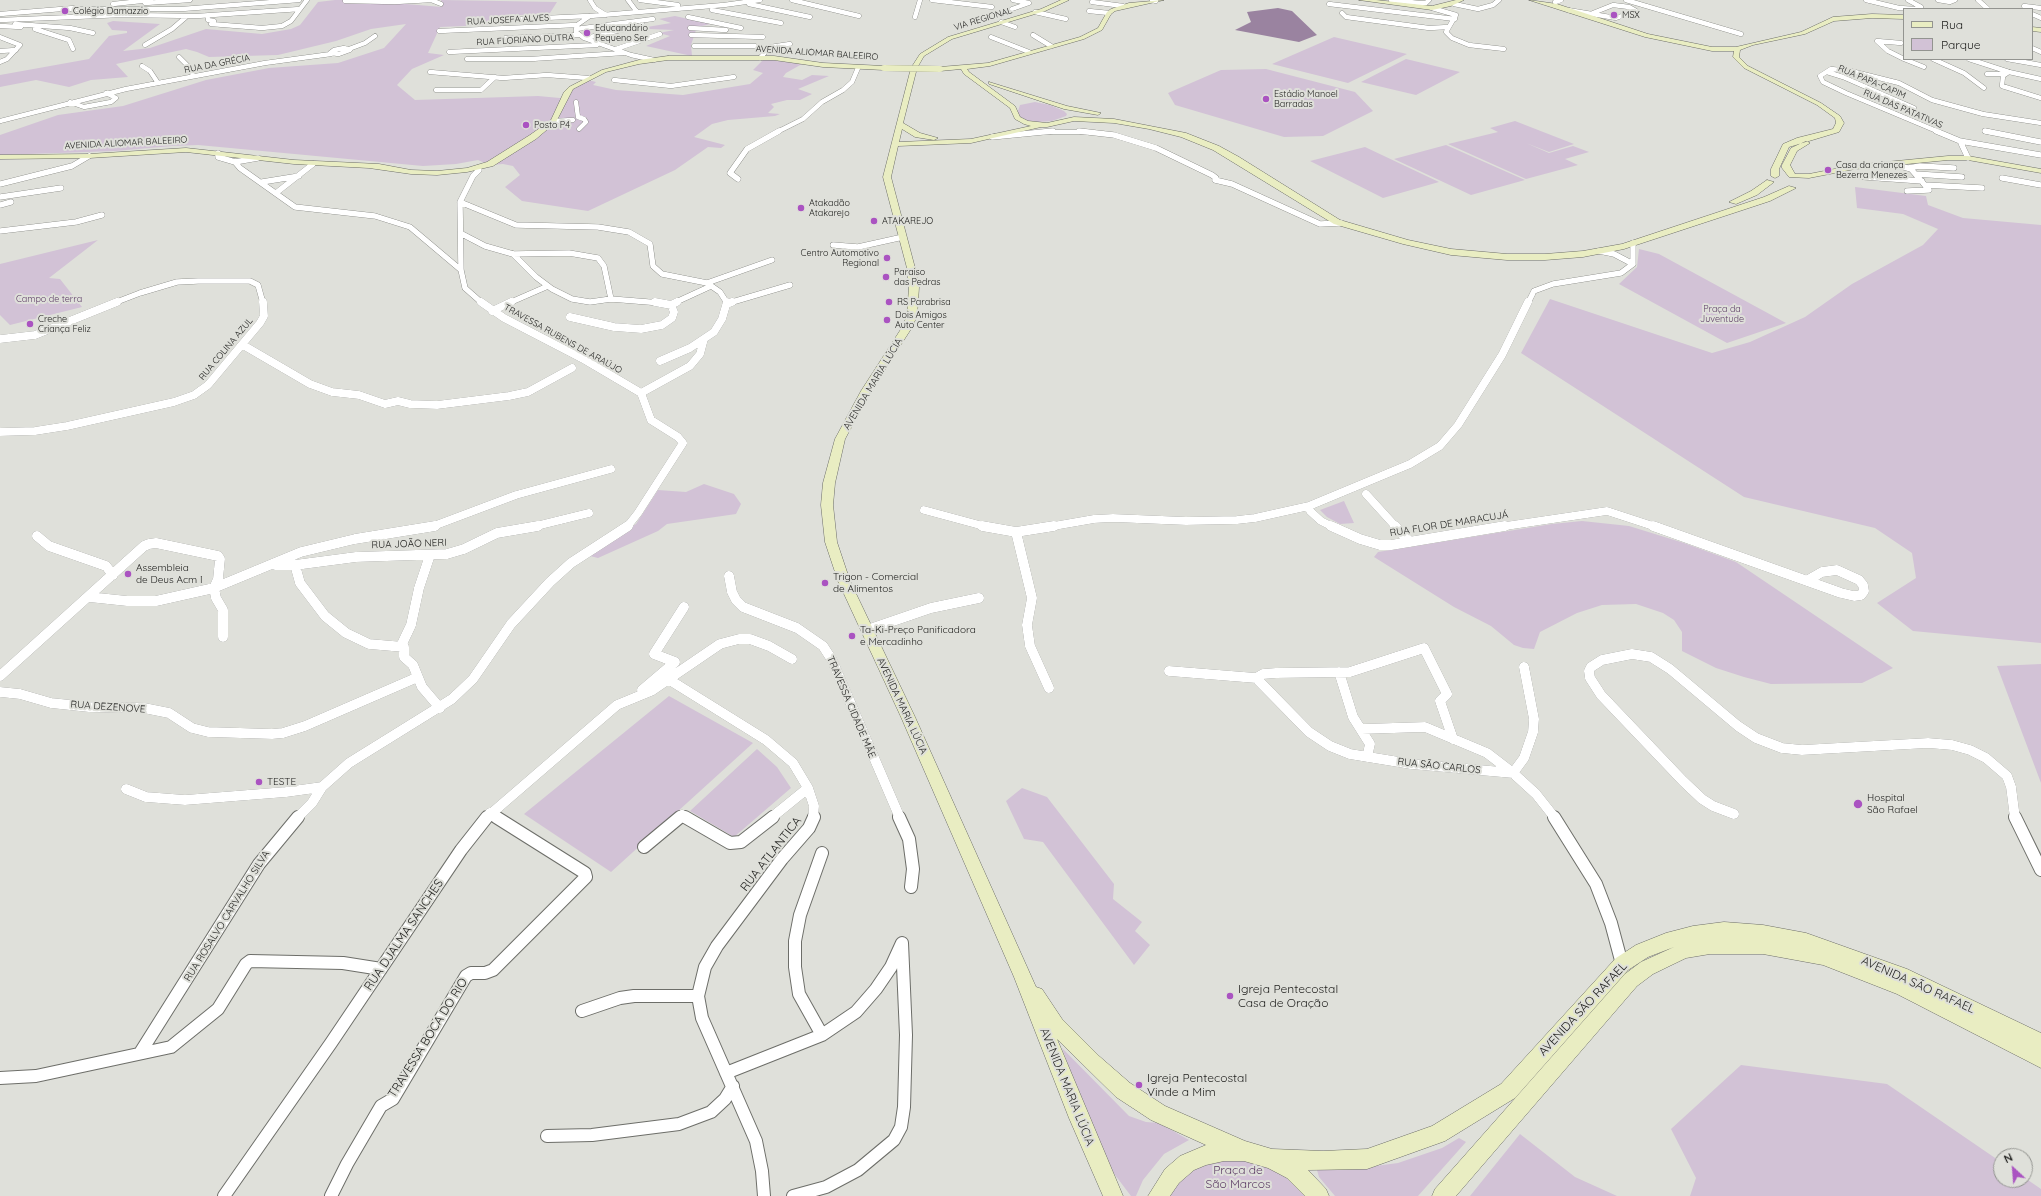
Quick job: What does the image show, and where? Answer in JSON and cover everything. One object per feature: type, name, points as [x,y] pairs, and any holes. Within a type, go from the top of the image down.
[{"type":"main road","name":"VIA REGIONAL","points":[[914,68],[922,55],[941,42],[1035,12],[1066,0]]},
{"type":"main road","points":[[966,70],[988,65],[1095,32],[1102,27],[1109,13],[1123,6],[1161,0]]},
{"type":"main road","points":[[1362,0],[1432,8],[1454,4],[1461,0]]},
{"type":"main road","points":[[1532,0],[1568,10],[1647,36],[1712,49],[1736,57],[1750,69],[1838,117],[1840,123],[1836,130],[1800,140],[1786,146],[1772,179]]},
{"type":"main road","points":[[1712,49],[1737,49],[1750,44],[1803,34],[1833,20],[1866,16],[1903,18]]},
{"type":"main road","points":[[1802,183],[1800,179],[1786,168],[1786,165],[1796,147],[1839,134],[1846,128],[1845,117],[1753,67],[1742,58],[1743,53],[1754,45],[1810,36],[1841,22],[1870,18],[1903,18]]},
{"type":"main road","points":[[1736,57],[1737,49]]},
{"type":"main road","name":"AVENIDA ALIOMAR BALEEIRO","points":[[371,166],[422,173],[454,172],[478,168],[490,164],[554,121],[559,113],[567,92],[588,78],[625,64],[654,60],[696,58],[760,58],[858,68],[966,70]]},
{"type":"main road","points":[[978,73],[988,65]]},
{"type":"main road","name":"AVENIDA MARIA LÚCIA","points":[[914,68],[894,142],[893,159],[888,186],[911,268],[914,287],[912,316],[906,330],[866,391],[842,434],[829,483],[827,505],[831,542],[837,560],[867,630],[908,717],[1023,977],[1111,1194]]},
{"type":"main road","points":[[966,70],[978,73],[999,87],[1066,108],[1174,129],[1209,139],[1248,160],[1330,213],[1362,226],[1405,238],[1459,248],[1517,252],[1599,246],[1721,206],[1754,193],[1772,179],[1794,175],[1809,176],[1826,172],[1943,158],[1968,158],[2041,171]]},
{"type":"main road","points":[[966,70],[1019,104],[1040,100]]},
{"type":"main road","points":[[894,142],[985,135],[1006,127],[1017,118],[1019,104]]},
{"type":"main road","points":[[1064,120],[1071,114],[1066,108]]},
{"type":"main road","points":[[1017,118],[1026,122],[1050,124],[1077,122],[1132,124]]},
{"type":"main road","points":[[894,142],[930,144],[970,141],[1064,120],[1086,120],[1132,124],[1183,135],[1216,148],[1262,174],[1339,223],[1406,242],[1472,255],[1545,257],[1599,251],[1634,243],[1759,201],[1826,172]]},
{"type":"main road","points":[[899,124],[918,135],[942,139]]},
{"type":"main road","points":[[908,151],[930,144]]},
{"type":"main road","name":"AVENIDA ALIOMAR BALEEIRO","points":[[0,157],[89,156],[173,150],[218,153],[313,164],[442,168],[470,163],[512,150]]},
{"type":"main road","points":[[1772,179],[1779,186],[1792,188]]},
{"type":"main road","name":"AVENIDA SÃO RAFAEL","points":[[1272,1158],[1323,1161],[1366,1158],[1404,1147],[1438,1134],[1508,1091],[1622,964],[1642,951],[1693,934],[1724,930],[1764,933],[1806,941],[1901,975],[2041,1042]]},
{"type":"main road","name":"AVENIDA SÃO RAFAEL","points":[[1442,1196],[1632,980],[1646,968],[1665,958],[1686,950],[1710,946],[1763,946],[1792,950],[1823,958],[1863,971],[1903,988],[2041,1059]]},
{"type":"main road","name":"AVENIDA MARIA LÚCIA","points":[[1023,977],[1056,1025],[1092,1062],[1124,1090],[1158,1113],[1244,1151]]},
{"type":"main road","points":[[1158,1196],[1172,1176],[1197,1158],[1224,1151],[1244,1151],[1272,1158],[1294,1171],[1318,1196]]},
{"type":"street","points":[[69,9],[152,0]]},
{"type":"street","points":[[78,9],[190,0]]},
{"type":"street","points":[[0,14],[50,9],[176,10],[196,13],[206,10],[204,8],[299,0]]},
{"type":"street","points":[[208,16],[208,20],[214,21],[211,24],[262,28],[282,26],[289,23],[307,0]]},
{"type":"street","points":[[345,1],[391,2],[431,0],[441,4]]},
{"type":"street","points":[[590,0],[595,8],[606,15]]},
{"type":"street","points":[[628,0],[637,12]]},
{"type":"street","points":[[640,0],[699,8],[781,23]]},
{"type":"street","points":[[718,0],[742,3],[810,17]]},
{"type":"street","points":[[500,20],[606,15],[699,8],[760,0]]},
{"type":"street","points":[[792,0],[859,16]]},
{"type":"street","points":[[915,17],[920,0]]},
{"type":"street","points":[[932,0],[992,7]]},
{"type":"street","points":[[1012,0],[1029,3],[1012,9]]},
{"type":"street","points":[[1392,0],[1399,2],[1426,3],[1429,0]]},
{"type":"street","points":[[1454,4],[1478,9],[1493,5],[1499,0]]},
{"type":"street","points":[[1556,2],[1562,0]]},
{"type":"street","points":[[1626,0],[1741,34]]},
{"type":"street","points":[[1866,0],[1903,8]]},
{"type":"street","points":[[1908,0],[1921,7],[1918,8]]},
{"type":"street","points":[[1938,0],[1950,2],[1955,0]]},
{"type":"street","points":[[1978,0],[1987,8]]},
{"type":"street","points":[[1092,2],[1123,6]]},
{"type":"street","points":[[1329,4],[1455,19]]},
{"type":"street","points":[[1568,10],[1617,18],[1636,11],[1629,7],[1613,5],[1593,13]]},
{"type":"street","points":[[2024,6],[2041,8]]},
{"type":"street","points":[[0,20],[122,15],[186,17],[300,8]]},
{"type":"street","points":[[578,35],[577,27],[595,8]]},
{"type":"street","points":[[1432,8],[1456,15],[1455,19],[1449,26],[1447,34],[1456,41],[1469,45],[1504,49]]},
{"type":"street","points":[[44,17],[50,9]]},
{"type":"street","points":[[685,9],[696,58]]},
{"type":"street","points":[[176,10],[176,16]]},
{"type":"street","points":[[1089,11],[1109,13]]},
{"type":"street","points":[[1035,12],[1066,19]]},
{"type":"street","points":[[1342,13],[1342,16],[1346,17],[1429,28],[1449,26]]},
{"type":"street","points":[[145,44],[178,24],[186,17]]},
{"type":"street","points":[[688,17],[741,30],[690,28]]},
{"type":"street","name":"RUA JOSEFA ALVES","points":[[439,32],[577,27],[653,19]]},
{"type":"street","points":[[1001,22],[1015,27]]},
{"type":"street","points":[[0,25],[26,24],[70,28],[93,33]]},
{"type":"street","points":[[0,25],[28,27],[51,34],[68,40],[73,49]]},
{"type":"street","points":[[584,38],[642,25]]},
{"type":"street","points":[[616,49],[660,34]]},
{"type":"street","points":[[505,38],[578,35],[629,54],[654,60]]},
{"type":"street","points":[[691,35],[763,37]]},
{"type":"street","points":[[1033,35],[1051,46]]},
{"type":"street","name":"RUA DA GRÉCIA","points":[[0,121],[106,93],[265,63],[331,54],[330,52],[334,50],[349,49],[365,43],[375,36]]},
{"type":"street","points":[[0,37],[20,45],[7,59],[0,62]]},
{"type":"street","points":[[991,38],[1029,52]]},
{"type":"street","points":[[0,41],[8,40]]},
{"type":"street","points":[[1903,43],[1877,41],[1888,51],[1903,58]]},
{"type":"street","name":"RUA FLORIANO DUTRA","points":[[449,52],[602,44]]},
{"type":"street","points":[[760,58],[770,47],[790,44]]},
{"type":"street","points":[[694,46],[755,46]]},
{"type":"street","points":[[0,51],[16,50]]},
{"type":"street","points":[[467,58],[531,59],[629,54]]},
{"type":"street","points":[[625,64],[629,54]]},
{"type":"street","points":[[179,57],[191,69],[193,76]]},
{"type":"street","points":[[1906,60],[1924,67]]},
{"type":"street","points":[[1935,60],[1964,73],[1984,88]]},
{"type":"street","points":[[1972,60],[2007,73],[2041,79]]},
{"type":"street","points":[[2014,60],[2041,65]]},
{"type":"street","points":[[142,66],[150,71],[158,83]]},
{"type":"street","points":[[738,179],[730,174],[747,149],[755,143],[803,119],[822,102],[843,90],[852,82],[858,68]]},
{"type":"street","points":[[1824,72],[1836,69],[1856,72],[1899,84],[1932,100],[1983,114],[2041,123]]},
{"type":"street","points":[[430,72],[495,78],[547,75],[588,78]]},
{"type":"street","name":"RUA DAS PATATIVAS","points":[[1824,72],[1820,76],[1823,82],[1879,108],[1960,141],[2041,155]]},
{"type":"street","name":"RUA PAPA-CAPIM","points":[[1824,72],[1838,75],[1914,108]]},
{"type":"street","points":[[1987,74],[2007,73]]},
{"type":"street","points":[[2007,73],[2003,76],[2003,87],[2041,98]]},
{"type":"street","points":[[614,80],[671,86],[734,77]]},
{"type":"street","points":[[436,90],[481,90],[495,78]]},
{"type":"street","name":"RUA DA GRÉCIA","points":[[70,102],[84,107],[111,102],[116,98],[106,93]]},
{"type":"street","points":[[576,102],[578,117]]},
{"type":"street","points":[[0,115],[6,119]]},
{"type":"street","points":[[554,121],[572,122],[578,117]]},
{"type":"street","points":[[578,117],[584,119],[586,122],[578,129]]},
{"type":"street","points":[[992,137],[1053,131],[1079,131],[1114,134],[1156,148],[1212,175],[1216,178],[1215,180],[1232,184],[1320,224],[1339,223]]},
{"type":"street","points":[[1985,131],[2041,142]]},
{"type":"street","points":[[1960,141],[1968,158]]},
{"type":"street","points":[[218,153],[218,157],[235,162],[258,158]]},
{"type":"street","points":[[0,184],[72,166],[83,161],[89,156]]},
{"type":"street","points":[[235,162],[240,168],[262,182],[286,202],[295,207],[375,216],[410,227],[461,270]]},
{"type":"street","points":[[276,193],[300,176],[313,164]]},
{"type":"street","points":[[1892,164],[1908,168],[1916,174],[1929,190],[1907,191]]},
{"type":"street","points":[[1908,168],[1920,166],[1954,168]]},
{"type":"street","name":"TRAVESSA RUBENS DE ARAÚJO","points":[[478,168],[479,170],[473,176],[460,202],[459,216],[462,234],[461,270],[464,288],[492,311],[517,326],[585,360],[641,393]]},
{"type":"street","points":[[1860,172],[1872,184]]},
{"type":"street","points":[[1916,174],[1962,177]]},
{"type":"street","points":[[262,182],[300,176]]},
{"type":"street","points":[[1864,176],[1982,188]]},
{"type":"street","points":[[2002,178],[2041,185]]},
{"type":"street","points":[[0,197],[61,188]]},
{"type":"street","points":[[0,205],[11,202]]},
{"type":"street","points":[[460,202],[516,225],[545,227],[598,227],[629,232],[650,244],[653,266],[662,274],[709,284],[723,295],[727,304],[722,319],[714,332],[704,339],[660,361]]},
{"type":"street","points":[[0,231],[76,222],[102,215]]},
{"type":"street","points":[[462,234],[492,248],[514,254],[569,253],[598,258],[604,266],[611,299]]},
{"type":"street","points":[[833,245],[858,246],[903,237]]},
{"type":"street","points":[[1633,264],[1634,243]]},
{"type":"street","points":[[1599,251],[1614,254],[1633,264]]},
{"type":"street","points":[[514,254],[526,268],[548,286],[572,299],[590,302],[611,299],[671,305],[709,284],[772,260]]},
{"type":"street","points":[[924,510],[973,524],[1016,532],[1094,519],[1113,518],[1186,521],[1237,520],[1255,518],[1309,506],[1321,499],[1410,464],[1440,446],[1458,425],[1502,355],[1534,291],[1553,284],[1621,273],[1633,264]]},
{"type":"street","name":"RUA COLINA AZUL","points":[[0,339],[35,335],[168,284],[186,281],[250,281],[258,285],[262,295],[264,316],[243,345],[208,385],[185,399],[67,426],[35,431],[0,432]]},
{"type":"street","points":[[727,304],[790,285]]},
{"type":"street","points":[[492,311],[548,286]]},
{"type":"street","points":[[570,317],[633,330],[652,328],[672,318],[674,312],[671,305]]},
{"type":"street","points":[[641,393],[690,366],[700,354],[704,339]]},
{"type":"street","points":[[243,345],[310,384],[332,392],[359,395],[385,404],[398,401],[410,404],[437,405],[509,396],[528,392],[572,368]]},
{"type":"street","name":"RUA ROSALVO CARVALHO SILVA","points":[[140,1053],[258,864],[284,832],[312,803],[322,787],[349,763],[440,708],[464,689],[511,624],[550,582],[572,563],[625,529],[638,513],[683,443],[681,438],[651,420],[641,393]]},
{"type":"street","points":[[89,597],[127,601],[156,601],[214,588],[274,565],[301,552],[332,543],[370,536],[418,530],[437,525],[516,495],[611,469]]},
{"type":"street","points":[[1366,494],[1410,542]]},
{"type":"street","name":"RUA FLOR DE MARACUJÁ","points":[[1309,506],[1310,511],[1321,521],[1365,541],[1391,545],[1556,517],[1607,511],[1685,536],[1808,580],[1854,596],[1861,595],[1864,591],[1863,585],[1859,580],[1851,575],[1836,570],[1822,572],[1808,580]]},
{"type":"street","name":"RUA JOÃO NERI","points":[[274,565],[295,565],[356,557],[455,553],[503,532],[552,523],[589,513]]},
{"type":"street","points":[[1016,532],[1032,598],[1027,625],[1030,646],[1049,688]]},
{"type":"street","points":[[37,536],[49,546],[106,566],[113,575]]},
{"type":"street","points":[[0,676],[144,546],[156,543],[218,556],[220,561],[218,579],[214,588],[216,598],[223,610],[223,637]]},
{"type":"street","points":[[400,646],[412,625],[419,588],[430,555]]},
{"type":"street","points":[[295,565],[300,582],[324,616],[346,633],[369,644],[384,647],[404,647],[404,657],[413,665],[418,678],[430,698],[440,708]]},
{"type":"street","name":"TRAVESSA CIDADE MÃE","points":[[729,576],[732,592],[736,600],[743,607],[797,628],[823,646],[832,660],[909,839],[913,869],[911,887]]},
{"type":"street","points":[[867,630],[931,608],[979,598]]},
{"type":"street","name":"RUA DJALMA SANCHES","points":[[224,1196],[331,1043],[461,850],[490,813],[600,718],[617,705],[648,686],[675,662],[654,654],[684,607]]},
{"type":"street","name":"RUA DJALMA SANCHES","points":[[617,705],[644,695],[720,644],[739,639],[759,642],[792,660]]},
{"type":"street","points":[[1169,671],[1259,676],[1339,672],[1363,669],[1424,648],[1447,694],[1440,701],[1452,739]]},
{"type":"street","points":[[1734,814],[1713,806],[1683,782],[1602,695],[1590,678],[1589,671],[1591,667],[1602,660],[1632,654],[1651,657],[1670,669],[1744,730],[1756,738],[1782,748],[1802,750],[1928,743],[1952,745],[1970,750],[1986,758],[2007,776],[2011,787],[2016,821],[2041,870]]},
{"type":"street","points":[[1513,773],[1524,758],[1533,732],[1534,719],[1524,667]]},
{"type":"street","points":[[1339,672],[1353,716],[1370,744],[1367,757]]},
{"type":"street","name":"RUA SÃO CARLOS","points":[[1259,676],[1309,732],[1336,749],[1367,757],[1411,764],[1513,773]]},
{"type":"street","name":"RUA DEZENOVE","points":[[0,692],[20,694],[51,703],[83,705],[89,708],[144,708],[169,713],[192,728],[208,732],[252,732],[272,734],[283,733],[305,726],[418,678]]},
{"type":"street","name":"RUA ATLANTICA","points":[[668,679],[766,740],[779,750],[793,763],[808,788],[815,814],[813,822],[782,859],[717,946],[706,967],[698,996],[702,1018],[756,1141],[762,1171],[764,1196]]},
{"type":"street","points":[[1362,729],[1412,726],[1425,727],[1487,753],[1513,773],[1536,794],[1560,824],[1582,858],[1596,884],[1612,923],[1622,964]]},
{"type":"street","points":[[126,789],[146,797],[185,800],[286,792],[322,787]]},
{"type":"street","points":[[644,847],[678,817],[684,815],[730,843],[741,842],[808,788]]},
{"type":"street","name":"TRAVESSA BOCA DO RIO","points":[[331,1196],[347,1164],[381,1106],[393,1099],[466,976],[471,972],[485,973],[493,970],[585,880],[586,875],[490,813]]},
{"type":"street","points":[[822,853],[800,915],[795,941],[795,967],[799,994],[822,1035]]},
{"type":"street","points":[[726,1073],[822,1035],[856,1012],[876,990],[891,967],[902,943],[906,1035],[904,1106],[901,1127],[894,1140],[883,1152],[858,1170],[826,1187],[793,1196]]},
{"type":"street","points":[[0,1078],[36,1076],[171,1047],[184,1038],[218,1008],[246,964],[250,961],[308,960],[343,963],[381,969]]},
{"type":"street","points":[[582,1011],[620,998],[634,996],[698,996]]},
{"type":"street","points":[[547,1136],[592,1135],[679,1124],[712,1112],[725,1099],[733,1086]]},
{"type":"green space","points":[[335,0],[381,0],[382,2],[442,7],[441,0],[557,2],[550,13],[492,17],[488,25],[440,27],[428,53],[444,55],[412,69],[397,85],[415,100],[538,96],[560,98],[588,80],[596,82],[593,85],[616,90],[683,95],[750,84],[763,73],[753,70],[764,59],[802,64],[786,73],[783,77],[802,80],[812,75],[829,76],[798,89],[812,94],[800,100],[787,100],[771,104],[774,107],[768,113],[780,114],[775,116],[728,120],[712,124],[694,137],[725,145],[721,148],[708,147],[675,170],[588,211],[522,201],[505,187],[520,175],[513,166],[503,164],[489,165],[478,160],[456,164],[423,166],[198,145],[115,151],[0,155],[0,135],[58,115],[123,106],[206,80],[269,68],[338,63],[384,48],[406,24],[371,29],[336,41],[278,55],[209,57],[186,49],[116,64],[128,77],[91,80],[69,87],[36,80],[0,87],[0,75],[89,59],[109,36],[127,33],[127,31],[112,30],[107,23],[113,21],[160,24],[123,51],[150,48],[206,29],[262,34],[291,29],[300,25],[318,2]]},
{"type":"green space","points":[[675,16],[711,24],[697,27],[691,45],[692,56],[646,46],[670,36],[659,33],[674,30],[649,29],[647,27],[671,23],[659,19]]},
{"type":"green space","points":[[1334,37],[1407,54],[1348,83],[1272,64]]},
{"type":"green space","points":[[1406,59],[1460,72],[1416,95],[1361,82]]},
{"type":"green space","name":"Estádio Manoel Barradas","points":[[1266,69],[1355,92],[1373,111],[1323,136],[1284,137],[1175,105],[1168,93],[1221,70]]},
{"type":"green space","points":[[1035,102],[1050,105],[1064,111],[1067,114],[1066,116],[1052,121],[1038,122],[1026,121],[1017,114],[1020,105]]},
{"type":"green space","points":[[1515,121],[1574,144],[1549,152],[1526,143],[1549,153],[1573,146],[1589,152],[1565,159],[1578,165],[1526,179],[1448,144],[1498,132],[1490,128]]},
{"type":"green space","points":[[1446,145],[1525,180],[1471,195],[1394,159]]},
{"type":"green space","points":[[1365,147],[1439,182],[1383,198],[1310,161]]},
{"type":"green space","points":[[1855,187],[1926,196],[1928,205],[1963,218],[2041,225],[2041,643],[1913,631],[1877,603],[1916,578],[1912,553],[1875,528],[1744,497],[1521,353],[1550,299],[1712,353],[1750,342],[1805,317],[1852,284],[1923,245],[1938,229],[1903,214],[1857,208]]},
{"type":"green space","name":"Campo de terra","points":[[98,240],[49,278],[60,279],[82,307],[10,325],[0,315],[0,264]]},
{"type":"green space","name":"Praça da Juventude","points":[[1639,249],[1659,254],[1786,323],[1727,343],[1619,284],[1637,267]]},
{"type":"green space","points":[[704,484],[734,494],[741,504],[736,514],[667,524],[658,531],[598,558],[590,556],[636,524],[658,490],[686,492]]},
{"type":"green space","points":[[1344,501],[1354,523],[1340,524],[1327,517],[1320,510]]},
{"type":"green space","points":[[1582,521],[1629,526],[1684,543],[1736,562],[1893,668],[1862,683],[1771,684],[1716,668],[1682,651],[1682,632],[1674,620],[1663,613],[1636,604],[1602,605],[1577,613],[1540,632],[1534,649],[1523,648],[1514,645],[1491,626],[1454,607],[1374,557],[1378,552],[1552,524]]},
{"type":"green space","points":[[2041,664],[2041,783],[1997,666]]},
{"type":"green space","points":[[669,696],[753,743],[611,872],[524,814]]},
{"type":"green space","points":[[757,749],[777,767],[791,788],[734,837],[690,811]]},
{"type":"green space","points":[[1022,788],[1047,797],[1114,884],[1113,899],[1142,922],[1135,931],[1150,945],[1134,965],[1043,842],[1024,839],[1006,801]]},
{"type":"green space","points":[[1062,1048],[1129,1116],[1146,1122],[1159,1123],[1189,1140],[1164,1154],[1143,1180],[1136,1196],[1131,1196],[1112,1171],[1073,1080]]},
{"type":"green space","points":[[1741,1065],[1887,1084],[1993,1157],[1993,1188],[2033,1188],[2033,1184],[2041,1189],[2041,1196],[1690,1196],[1696,1178],[1671,1129]]},
{"type":"green space","points":[[1520,1134],[1575,1177],[1617,1196],[1470,1196]]},
{"type":"green space","points":[[1459,1138],[1466,1142],[1418,1196],[1335,1196],[1319,1177],[1317,1170],[1353,1169],[1398,1163],[1442,1148]]},
{"type":"green space","name":"Praça de São Marcos","points":[[1223,1158],[1275,1165],[1308,1196],[1167,1196],[1171,1187],[1196,1165]]},
{"type":"shaded area","points":[[1278,8],[1292,11],[1317,35],[1299,42],[1235,30],[1251,22],[1247,12]]},
{"type":"place","name":"Colégio Damazzio","points":[[65,11]]},
{"type":"place","name":"MSX","points":[[1614,15]]},
{"type":"place","name":"Educandário Pequeno Ser","points":[[587,33]]},
{"type":"place","name":"Estádio Manoel Barradas","points":[[1266,99]]},
{"type":"place","name":"Posto P4","points":[[526,125]]},
{"type":"place","name":"Casa da criança Bezerra Menezes","points":[[1828,170]]},
{"type":"place","name":"Atakadão Atakarejo","points":[[801,208]]},
{"type":"place","name":"ATAKAREJO","points":[[874,221]]},
{"type":"place","name":"Centro Automotivo Regional","points":[[887,258]]},
{"type":"place","name":"Paraiso das Pedras","points":[[886,277]]},
{"type":"place","name":"RS Parabrisa","points":[[889,302]]},
{"type":"place","name":"Dois Amigos Auto Center","points":[[887,320]]},
{"type":"place","name":"Creche Criança Feliz","points":[[30,324]]},
{"type":"place","name":"Assembleia de Deus Acm I","points":[[128,574]]},
{"type":"place","name":"Trigon - Comercial de Alimentos","points":[[825,583]]},
{"type":"place","name":"Ta-Ki-Preço Panificadora e Mercadinho","points":[[852,636]]},
{"type":"place","name":"TESTE","points":[[259,782]]},
{"type":"place","name":"Hospital São Rafael","points":[[1858,804]]},
{"type":"place","name":"Igreja Pentecostal Casa de Oração","points":[[1230,996]]},
{"type":"place","name":"Igreja Pentecostal Vinde a Mim","points":[[1139,1085]]}]
